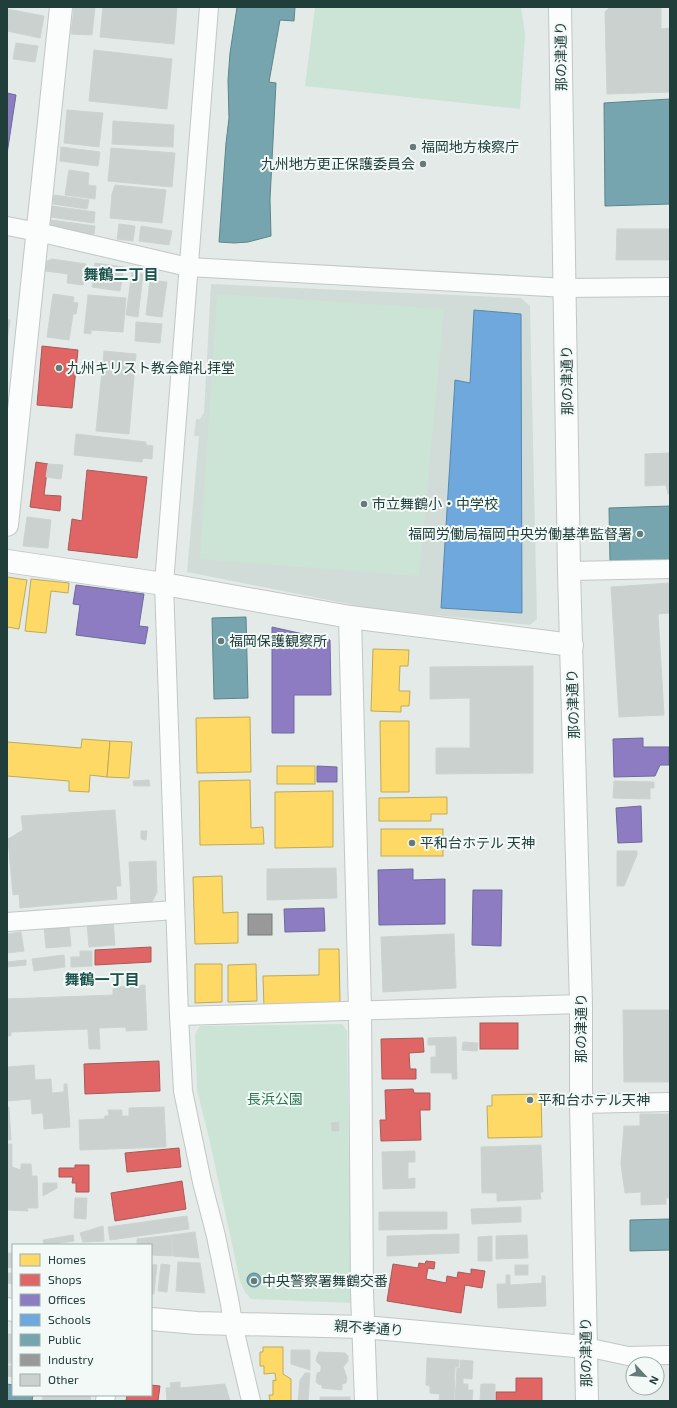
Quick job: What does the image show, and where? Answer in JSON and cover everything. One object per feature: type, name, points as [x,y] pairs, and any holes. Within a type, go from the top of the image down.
[{"type":"street","points":[[7,525],[61,7]]},
{"type":"street","points":[[209,7],[164,584],[175,910],[183,1091],[251,1401]]},
{"type":"street","name":"那の津通り","points":[[560,7],[570,571],[581,1004],[581,1104],[587,1401]]},
{"type":"street","points":[[7,226],[188,267],[566,288],[670,287]]},
{"type":"street","points":[[7,561],[164,584],[350,617],[572,646]]},
{"type":"street","points":[[570,571],[670,569]]},
{"type":"street","points":[[350,617],[360,1010],[362,1292],[366,1401]]},
{"type":"street","points":[[7,922],[175,910]]},
{"type":"street","points":[[179,1016],[581,1004]]},
{"type":"street","points":[[581,1104],[670,1102]]},
{"type":"street","name":"親不孝通り","points":[[152,1319],[197,1323],[364,1327],[586,1347]]},
{"type":"street","points":[[586,1347],[628,1356],[670,1355]]},
{"type":"shaded area","name":"市立舞鶴小・中学校","points":[[211,284],[521,298],[530,306],[537,619],[530,625],[369,608],[187,572],[199,436],[194,436],[196,419],[200,419],[204,413]]},
{"type":"green space","points":[[315,7],[521,7],[525,34],[520,109],[305,86]]},
{"type":"green space","points":[[217,294],[444,309],[419,576],[200,559]]},
{"type":"green space","name":"長浜公園","points":[[342,1024],[347,1031],[351,1303],[251,1299],[245,1292],[240,1281],[197,1090],[195,1034],[200,1026]]},
{"type":"building: Homes","points":[[7,577],[27,580],[19,629],[7,627]]},
{"type":"building: Homes","points":[[31,579],[69,583],[68,593],[51,591],[46,633],[25,631]]},
{"type":"building: Homes","points":[[373,649],[409,650],[408,666],[400,666],[399,691],[410,691],[409,706],[401,706],[401,712],[371,711]]},
{"type":"building: Homes","points":[[250,717],[251,772],[197,773],[196,718]]},
{"type":"building: Homes","points":[[380,721],[409,721],[409,792],[381,792]]},
{"type":"building: Homes","points":[[82,739],[110,741],[107,777],[90,775],[89,792],[69,791],[69,781],[7,776],[7,742],[81,748]]},
{"type":"building: Homes","points":[[110,741],[132,742],[129,778],[107,777]]},
{"type":"building: Homes","points":[[277,766],[315,766],[315,784],[277,784]]},
{"type":"building: Homes","points":[[250,780],[251,828],[263,827],[264,844],[200,845],[199,781]]},
{"type":"building: Homes","points":[[333,791],[333,847],[275,848],[275,792]]},
{"type":"building: Homes","points":[[447,797],[447,814],[431,814],[431,821],[379,821],[379,798]]},
{"type":"building: Homes","name":"平和台ホテル 天神","points":[[381,829],[443,829],[443,856],[381,856]]},
{"type":"building: Homes","points":[[222,876],[223,913],[238,912],[238,943],[195,944],[193,877]]},
{"type":"building: Homes","points":[[319,949],[339,949],[340,1003],[264,1008],[263,976],[319,975]]},
{"type":"building: Homes","points":[[195,964],[222,964],[222,1002],[195,1003]]},
{"type":"building: Homes","points":[[256,964],[257,1001],[228,1002],[228,965]]},
{"type":"building: Homes","points":[[541,1094],[542,1137],[488,1138],[487,1106],[492,1106],[492,1095]]},
{"type":"building: Homes","points":[[263,1347],[283,1347],[283,1374],[291,1379],[291,1401],[270,1401],[269,1395],[273,1395],[273,1380],[276,1381],[275,1373],[264,1374],[264,1366],[260,1366],[260,1352],[263,1352]]},
{"type":"building: Shops","points":[[42,346],[78,350],[72,408],[37,405]]},
{"type":"building: Shops","points":[[36,462],[48,464],[44,495],[61,496],[60,511],[30,507]]},
{"type":"building: Shops","points":[[87,470],[147,477],[137,558],[68,550],[72,519],[82,521]]},
{"type":"building: Shops","points":[[151,947],[151,962],[95,965],[95,950]]},
{"type":"building: Shops","points":[[480,1023],[518,1023],[518,1049],[480,1049]]},
{"type":"building: Shops","points":[[423,1038],[424,1052],[409,1053],[410,1069],[416,1069],[416,1079],[382,1079],[381,1039]]},
{"type":"building: Shops","points":[[159,1061],[160,1091],[85,1094],[84,1064]]},
{"type":"building: Shops","points":[[413,1089],[414,1093],[430,1093],[430,1110],[420,1110],[421,1140],[381,1141],[380,1120],[386,1120],[385,1090]]},
{"type":"building: Shops","points":[[179,1148],[181,1167],[127,1172],[125,1153]]},
{"type":"building: Shops","points":[[75,1165],[89,1165],[89,1192],[76,1192],[76,1183],[72,1183],[73,1177],[59,1177],[59,1168],[75,1168]]},
{"type":"building: Shops","points":[[182,1181],[186,1209],[115,1221],[111,1193]]},
{"type":"building: Shops","points":[[426,1261],[435,1262],[434,1269],[428,1268],[426,1279],[446,1283],[447,1276],[457,1278],[458,1272],[471,1274],[471,1269],[485,1271],[482,1288],[465,1285],[461,1313],[387,1301],[393,1264],[418,1268],[419,1263],[425,1264]]},
{"type":"building: Shops","points":[[516,1378],[542,1378],[542,1401],[496,1401],[496,1392],[516,1392]]},
{"type":"building: Shops","points":[[152,1385],[160,1386],[158,1401],[126,1401],[127,1396],[152,1396]]},
{"type":"building: Offices","points":[[7,93],[16,95],[7,154]]},
{"type":"building: Offices","points":[[76,585],[144,594],[139,626],[148,627],[145,644],[76,635],[80,605],[73,604]]},
{"type":"building: Offices","points":[[272,627],[330,640],[331,695],[294,695],[294,733],[272,733]]},
{"type":"building: Offices","points":[[643,738],[643,747],[669,747],[669,765],[660,765],[655,776],[614,777],[613,739]]},
{"type":"building: Offices","points":[[317,766],[337,767],[337,782],[317,782]]},
{"type":"building: Offices","points":[[641,806],[642,842],[618,843],[616,808]]},
{"type":"building: Offices","points":[[413,869],[413,880],[445,879],[445,924],[379,925],[378,870]]},
{"type":"building: Offices","points":[[473,890],[502,890],[501,946],[472,945]]},
{"type":"building: Offices","points":[[324,908],[325,931],[285,932],[284,909]]},
{"type":"building: Schools","points":[[474,310],[521,314],[522,613],[441,608],[455,380],[470,383]]},
{"type":"building: Public","points":[[237,7],[295,7],[294,21],[280,20],[269,82],[276,83],[270,199],[271,236],[248,242],[234,243],[219,242],[229,118],[228,80],[230,53]]},
{"type":"building: Public","points":[[670,99],[670,204],[605,206],[604,103]]},
{"type":"building: Public","name":"福岡労働局福岡中央労働基準監督署","points":[[670,506],[670,560],[610,562],[609,508]]},
{"type":"building: Public","points":[[246,617],[248,698],[214,699],[212,618]]},
{"type":"building: Public","points":[[670,1219],[670,1250],[630,1251],[630,1220]]},
{"type":"building: Public","name":"中央警察署舞鶴交番","points":[[251,1273],[257,1273],[261,1277],[261,1283],[257,1287],[251,1287],[247,1283],[247,1277]]},
{"type":"building: Public","points":[[7,1384],[12,1385],[12,1396],[33,1396],[32,1401],[7,1401]]},
{"type":"building: Industry","points":[[248,914],[272,914],[272,935],[248,935]]},
{"type":"building: Other","points":[[74,7],[95,7],[92,35],[71,34]]},
{"type":"building: Other","points":[[103,7],[177,7],[174,44],[100,37]]},
{"type":"building: Other","points":[[610,7],[661,7],[661,29],[670,28],[670,92],[607,94],[605,12]]},
{"type":"building: Other","points":[[7,9],[44,16],[40,38],[7,31]]},
{"type":"building: Other","points":[[16,43],[38,46],[35,62],[13,59]]},
{"type":"building: Other","points":[[94,50],[172,59],[167,109],[89,101]]},
{"type":"building: Other","points":[[67,110],[103,113],[99,147],[64,143]]},
{"type":"building: Other","points":[[113,121],[174,125],[173,147],[112,144]]},
{"type":"building: Other","points":[[61,147],[100,152],[98,166],[60,161]]},
{"type":"building: Other","points":[[111,148],[175,153],[172,187],[108,181]]},
{"type":"building: Other","points":[[69,170],[89,173],[88,185],[96,186],[95,199],[65,195]]},
{"type":"building: Other","points":[[115,185],[166,190],[162,223],[110,218],[112,194]]},
{"type":"building: Other","points":[[54,195],[89,200],[87,209],[53,204]]},
{"type":"building: Other","points":[[52,206],[95,212],[94,223],[50,217]]},
{"type":"building: Other","points":[[51,220],[95,226],[94,234],[54,229],[51,224]]},
{"type":"building: Other","points":[[119,224],[135,226],[133,241],[117,239]]},
{"type":"building: Other","points":[[141,226],[172,231],[169,245],[139,241]]},
{"type":"building: Other","points":[[617,229],[670,229],[670,260],[616,260]]},
{"type":"building: Other","points":[[52,259],[86,264],[83,285],[67,283],[68,274],[45,271],[47,261]]},
{"type":"building: Other","points":[[95,263],[124,267],[120,291],[92,287]]},
{"type":"building: Other","points":[[132,272],[143,274],[138,317],[126,315]]},
{"type":"building: Other","points":[[150,280],[167,282],[162,317],[146,315]]},
{"type":"building: Other","points":[[53,294],[74,297],[73,302],[78,303],[76,314],[73,314],[69,340],[47,337]]},
{"type":"building: Other","points":[[88,295],[126,298],[123,332],[91,330],[91,334],[84,333]]},
{"type":"building: Other","points":[[7,320],[10,320],[7,341]]},
{"type":"building: Other","points":[[136,322],[162,324],[160,343],[135,341]]},
{"type":"building: Other","points":[[104,351],[136,354],[129,434],[96,431]]},
{"type":"building: Other","points":[[76,434],[146,442],[146,445],[153,446],[152,459],[143,458],[142,462],[74,455]]},
{"type":"building: Other","points":[[670,453],[670,494],[668,494],[666,485],[645,486],[645,454]]},
{"type":"building: Other","points":[[48,464],[63,465],[61,479],[46,477]]},
{"type":"building: Other","points":[[27,517],[51,520],[48,548],[23,546]]},
{"type":"building: Other","points":[[670,583],[670,613],[658,614],[664,715],[619,717],[611,587]]},
{"type":"building: Other","points":[[533,666],[533,773],[436,774],[436,748],[470,748],[470,698],[430,699],[430,667]]},
{"type":"building: Other","points":[[149,780],[150,786],[134,786],[133,781]]},
{"type":"building: Other","points":[[614,781],[654,782],[654,788],[650,788],[650,799],[613,798]]},
{"type":"building: Other","points":[[115,810],[121,886],[116,886],[117,899],[20,908],[19,894],[13,895],[8,839],[23,830],[21,816]]},
{"type":"building: Other","points":[[141,831],[147,831],[146,840],[141,839]]},
{"type":"building: Other","points":[[617,851],[637,851],[637,855],[624,886],[617,886]]},
{"type":"building: Other","points":[[156,861],[157,892],[152,902],[131,903],[129,862]]},
{"type":"building: Other","points":[[336,868],[337,898],[267,900],[267,869]]},
{"type":"building: Other","points":[[113,921],[115,945],[89,947],[87,923]]},
{"type":"building: Other","points":[[69,925],[71,946],[46,948],[44,927]]},
{"type":"building: Other","points":[[21,932],[24,951],[7,953],[7,934]]},
{"type":"building: Other","points":[[454,934],[456,988],[383,992],[381,937]]},
{"type":"building: Other","points":[[80,951],[92,951],[92,966],[71,967],[71,957],[80,957]]},
{"type":"building: Other","points":[[64,955],[65,967],[34,971],[32,959]]},
{"type":"building: Other","points":[[26,960],[26,965],[7,967],[7,962]]},
{"type":"building: Other","points":[[145,985],[147,1030],[126,1031],[126,1027],[99,1028],[100,1049],[89,1049],[88,1029],[11,1032],[11,1036],[7,1036],[7,999],[113,995],[113,987]]},
{"type":"building: Other","points":[[623,1010],[670,1010],[670,1082],[624,1082]]},
{"type":"building: Other","points":[[456,1037],[457,1079],[452,1079],[452,1073],[431,1073],[431,1057],[436,1057],[436,1045],[428,1045],[428,1038]]},
{"type":"building: Other","points":[[463,1042],[478,1043],[477,1051],[462,1050]]},
{"type":"building: Other","points":[[34,1065],[35,1080],[51,1079],[52,1093],[64,1092],[64,1084],[67,1084],[70,1127],[44,1129],[43,1113],[32,1114],[31,1099],[7,1101],[7,1067]]},
{"type":"building: Other","points":[[7,1107],[9,1107],[11,1140],[7,1140]]},
{"type":"building: Other","points":[[164,1107],[166,1147],[80,1150],[79,1120],[104,1119],[105,1116],[109,1116],[108,1110],[122,1110],[122,1116],[129,1116],[129,1108]]},
{"type":"building: Other","points":[[640,1114],[670,1114],[670,1198],[666,1198],[666,1204],[641,1205],[641,1192],[625,1193],[621,1164],[624,1126],[640,1126]]},
{"type":"building: Other","points":[[339,1122],[339,1131],[332,1131],[331,1123]]},
{"type":"building: Other","points":[[7,1144],[12,1144],[12,1167],[21,1170],[21,1164],[31,1164],[32,1176],[37,1176],[38,1208],[27,1208],[28,1211],[7,1210]]},
{"type":"building: Other","points":[[541,1145],[543,1192],[540,1192],[541,1199],[497,1201],[497,1193],[482,1193],[481,1147]]},
{"type":"building: Other","points":[[415,1151],[415,1162],[408,1162],[408,1179],[415,1178],[415,1188],[383,1189],[382,1152]]},
{"type":"building: Other","points":[[43,1183],[57,1183],[57,1188],[43,1196]]},
{"type":"building: Other","points":[[75,1198],[87,1198],[86,1219],[74,1218]]},
{"type":"building: Other","points":[[521,1207],[521,1222],[472,1224],[471,1209]]},
{"type":"building: Other","points":[[379,1212],[447,1212],[447,1229],[379,1230]]},
{"type":"building: Other","points":[[187,1216],[189,1229],[110,1240],[108,1227]]},
{"type":"building: Other","points":[[103,1226],[104,1241],[83,1242],[80,1233]]},
{"type":"building: Other","points":[[195,1232],[199,1258],[173,1256],[172,1235]]},
{"type":"building: Other","points":[[459,1234],[459,1253],[387,1256],[387,1236]]},
{"type":"building: Other","points":[[73,1235],[74,1241],[44,1244],[43,1240]]},
{"type":"building: Other","points":[[172,1235],[172,1256],[152,1255],[152,1244],[137,1244],[137,1239]]},
{"type":"building: Other","points":[[527,1235],[528,1258],[496,1259],[496,1236]]},
{"type":"building: Other","points":[[492,1236],[492,1261],[478,1261],[478,1237]]},
{"type":"building: Other","points":[[7,1253],[12,1253],[12,1267],[7,1268]]},
{"type":"building: Other","points":[[178,1262],[200,1263],[205,1293],[176,1291]]},
{"type":"building: Other","points":[[152,1264],[157,1265],[154,1294],[152,1294]]},
{"type":"building: Other","points":[[161,1264],[170,1265],[167,1292],[158,1291]]},
{"type":"building: Other","points":[[515,1265],[528,1265],[528,1275],[515,1275]]},
{"type":"building: Other","points":[[7,1273],[12,1273],[12,1284],[7,1283]]},
{"type":"building: Other","points":[[506,1275],[510,1275],[510,1285],[542,1283],[542,1276],[545,1276],[546,1306],[498,1308],[497,1284],[506,1284]]},
{"type":"building: Other","points":[[8,1334],[12,1334],[12,1364],[7,1363]]},
{"type":"building: Other","points":[[291,1350],[310,1350],[310,1370],[291,1364]]},
{"type":"building: Other","points":[[319,1352],[345,1353],[348,1356],[348,1361],[343,1367],[347,1378],[346,1383],[342,1384],[342,1390],[322,1388],[322,1385],[316,1382],[317,1373],[321,1370],[321,1366],[316,1361]]},
{"type":"building: Other","points":[[427,1358],[459,1360],[458,1367],[455,1367],[454,1401],[439,1401],[440,1394],[430,1393],[430,1386],[426,1385]]},
{"type":"building: Other","points":[[460,1360],[473,1361],[472,1379],[463,1378],[463,1384],[468,1384],[468,1390],[473,1390],[472,1401],[455,1401],[457,1368],[460,1368]]},
{"type":"building: Other","points":[[7,1365],[12,1366],[12,1377],[7,1376]]},
{"type":"building: Other","points":[[305,1373],[310,1373],[308,1401],[298,1401],[300,1380]]},
{"type":"building: Other","points":[[180,1382],[180,1388],[225,1384],[230,1401],[167,1401],[166,1388],[171,1388],[170,1383]]},
{"type":"building: Other","points":[[481,1384],[495,1384],[495,1401],[480,1401]]},
{"type":"building: Other","points":[[43,1396],[91,1396],[90,1401],[42,1401]]},
{"type":"building: Other","points":[[320,1397],[350,1397],[350,1401],[320,1401]]},
{"type":"place","name":"福岡地方検察庁","points":[[413,147]]},
{"type":"place","name":"九州地方更正保護委員会","points":[[423,164]]},
{"type":"place","name":"九州キリスト教会館礼拝堂","points":[[59,368]]},
{"type":"place","name":"市立舞鶴小・中学校","points":[[364,504]]},
{"type":"place","name":"福岡労働局福岡中央労働基準監督署","points":[[640,534]]},
{"type":"place","name":"福岡保護観察所","points":[[221,641]]},
{"type":"place","name":"平和台ホテル 天神","points":[[412,843]]},
{"type":"place","name":"平和台ホテル天神","points":[[530,1100]]},
{"type":"place","name":"中央警察署舞鶴交番","points":[[254,1281]]},
{"type":"district","name":"舞鶴二丁目","points":[[121,275]]},
{"type":"district","name":"舞鶴一丁目","points":[[102,980]]}]
